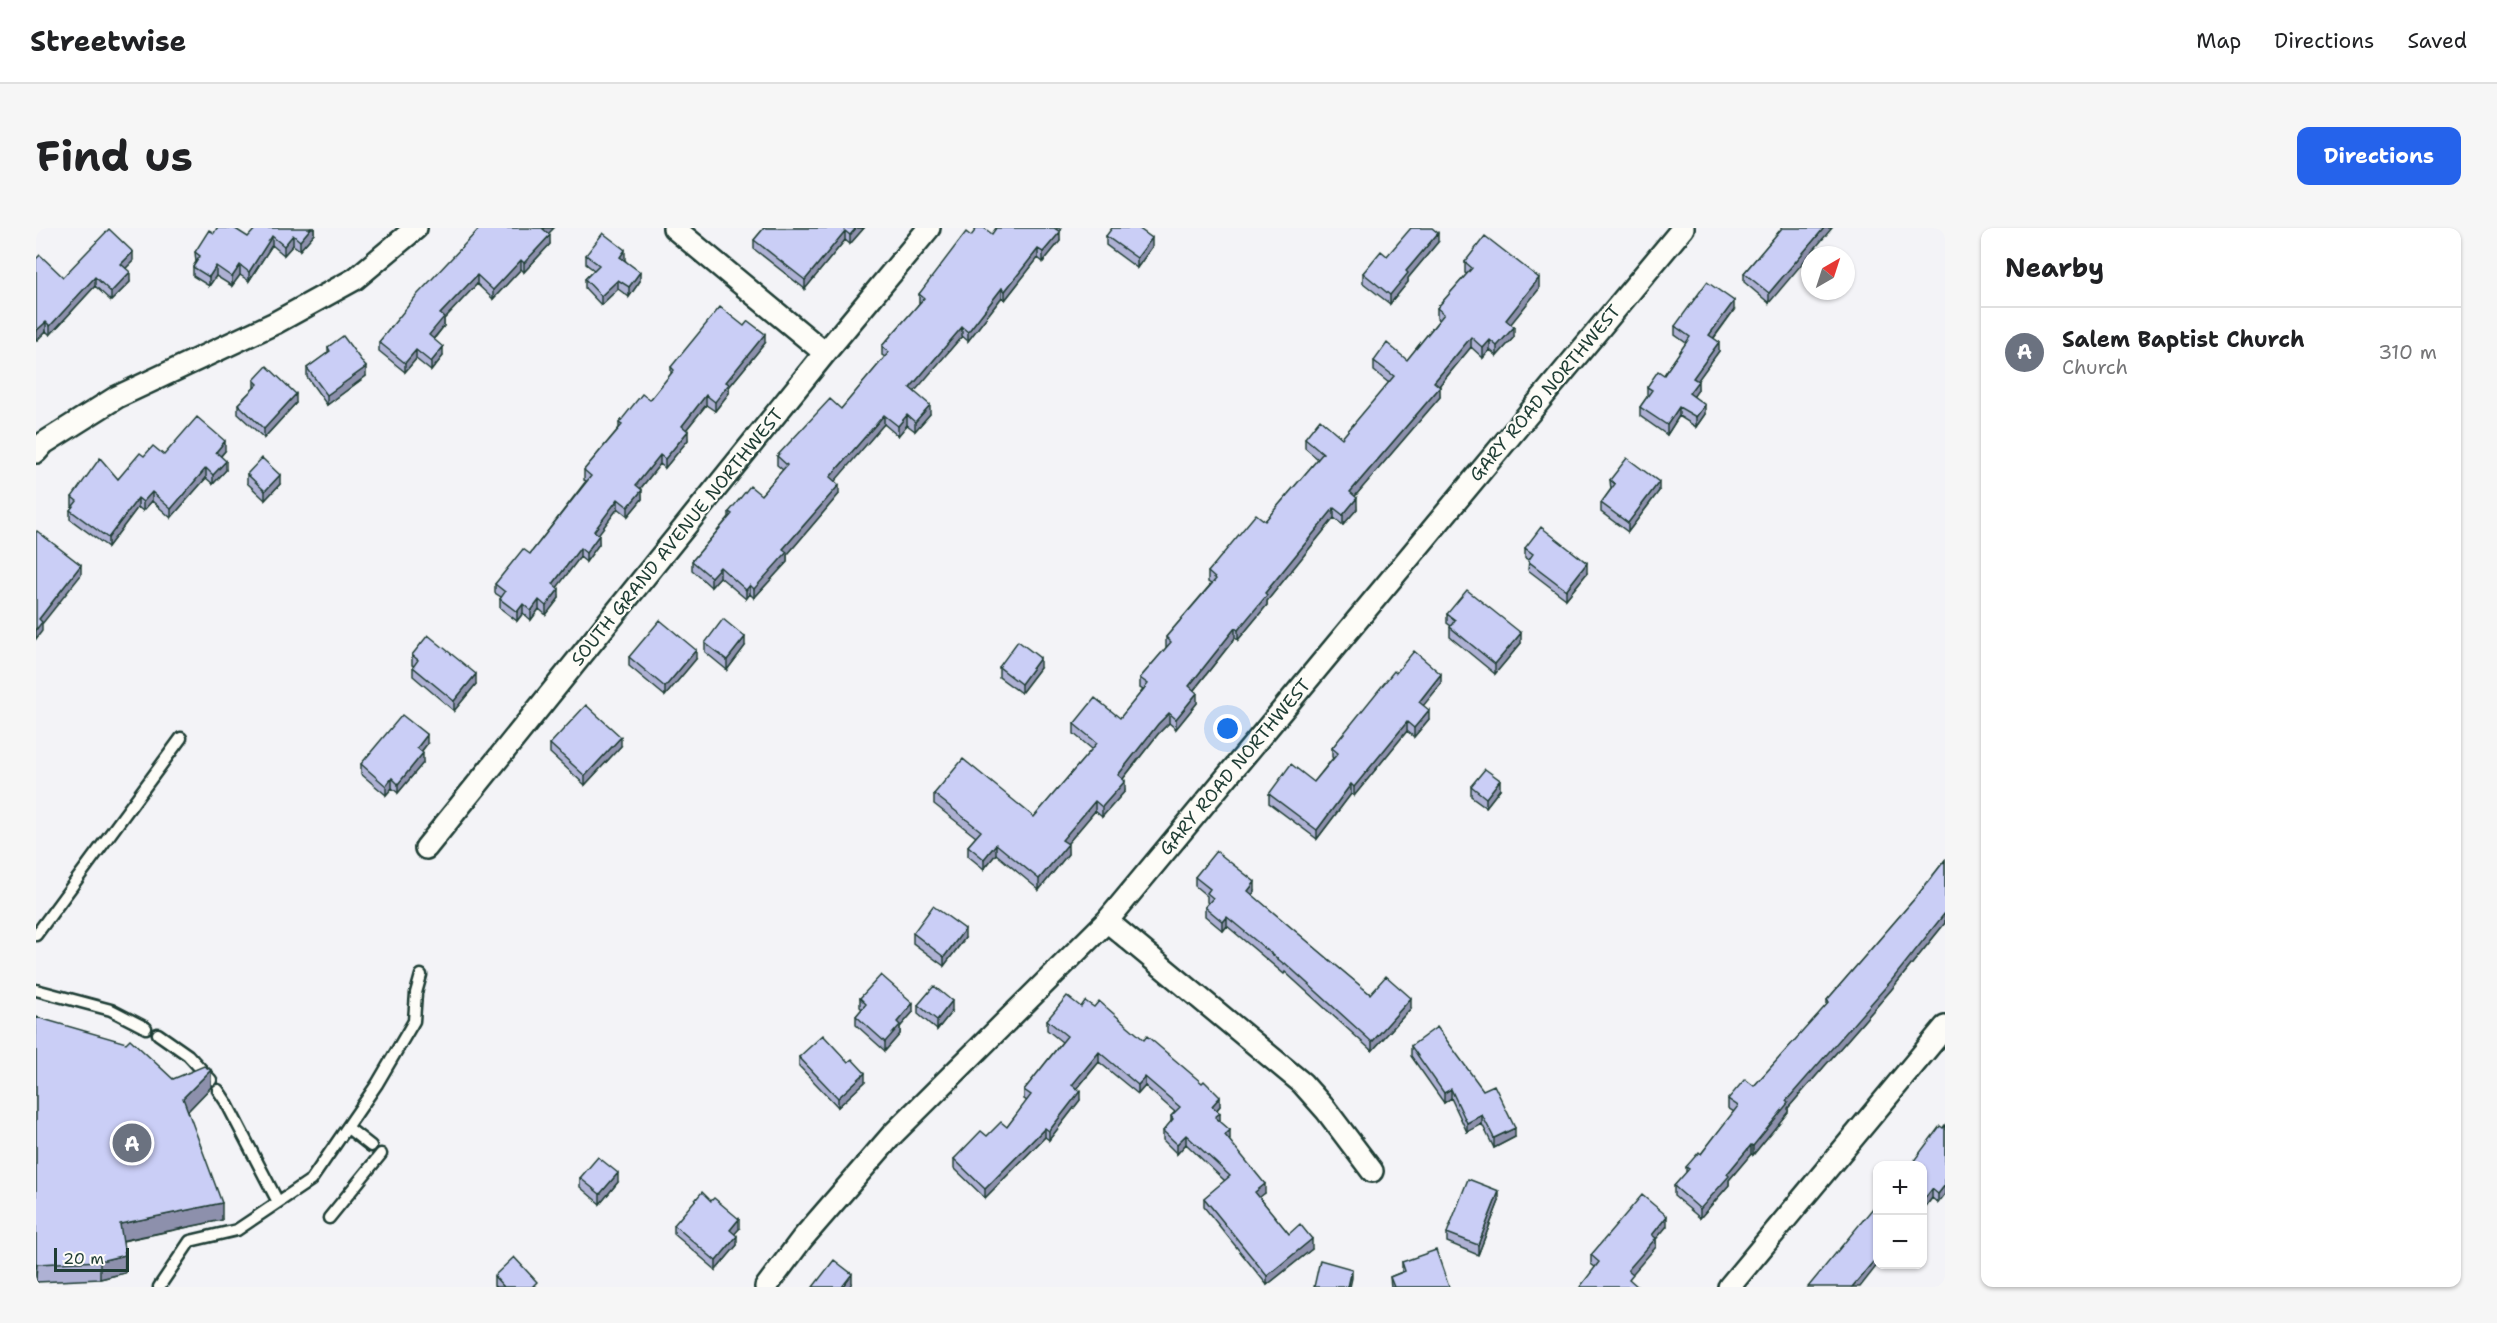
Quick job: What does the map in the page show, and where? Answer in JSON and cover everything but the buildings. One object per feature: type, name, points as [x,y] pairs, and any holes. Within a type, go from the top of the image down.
[{"type":"street","points":[[36,452],[44,443],[117,397],[275,323],[355,279],[416,228]]},
{"type":"street","points":[[674,228],[825,353]]},
{"type":"street","name":"SOUTH GRAND AVENUE NORTHWEST","points":[[426,848],[825,353],[929,228]]},
{"type":"street","name":"GARY ROAD NORTHWEST","points":[[766,1287],[802,1239],[892,1135],[1107,921],[1683,228]]},
{"type":"street","points":[[1107,921],[1302,1083],[1326,1110],[1372,1171]]},
{"type":"street","points":[[1729,1287],[1945,1027]]},
{"type":"lane","points":[[36,934],[182,738]]},
{"type":"lane","points":[[159,1287],[190,1241],[237,1230],[311,1180],[348,1128],[414,1021],[416,993],[421,975]]},
{"type":"lane","points":[[36,990],[111,1010],[146,1028]]},
{"type":"lane","points":[[158,1034],[188,1055],[211,1080]]},
{"type":"lane","points":[[218,1090],[278,1202]]},
{"type":"lane","points":[[348,1128],[370,1146]]},
{"type":"lane","points":[[329,1218],[381,1154]]},
{"type":"place","name":"Salem Baptist Church","points":[[132,1143]]}]
